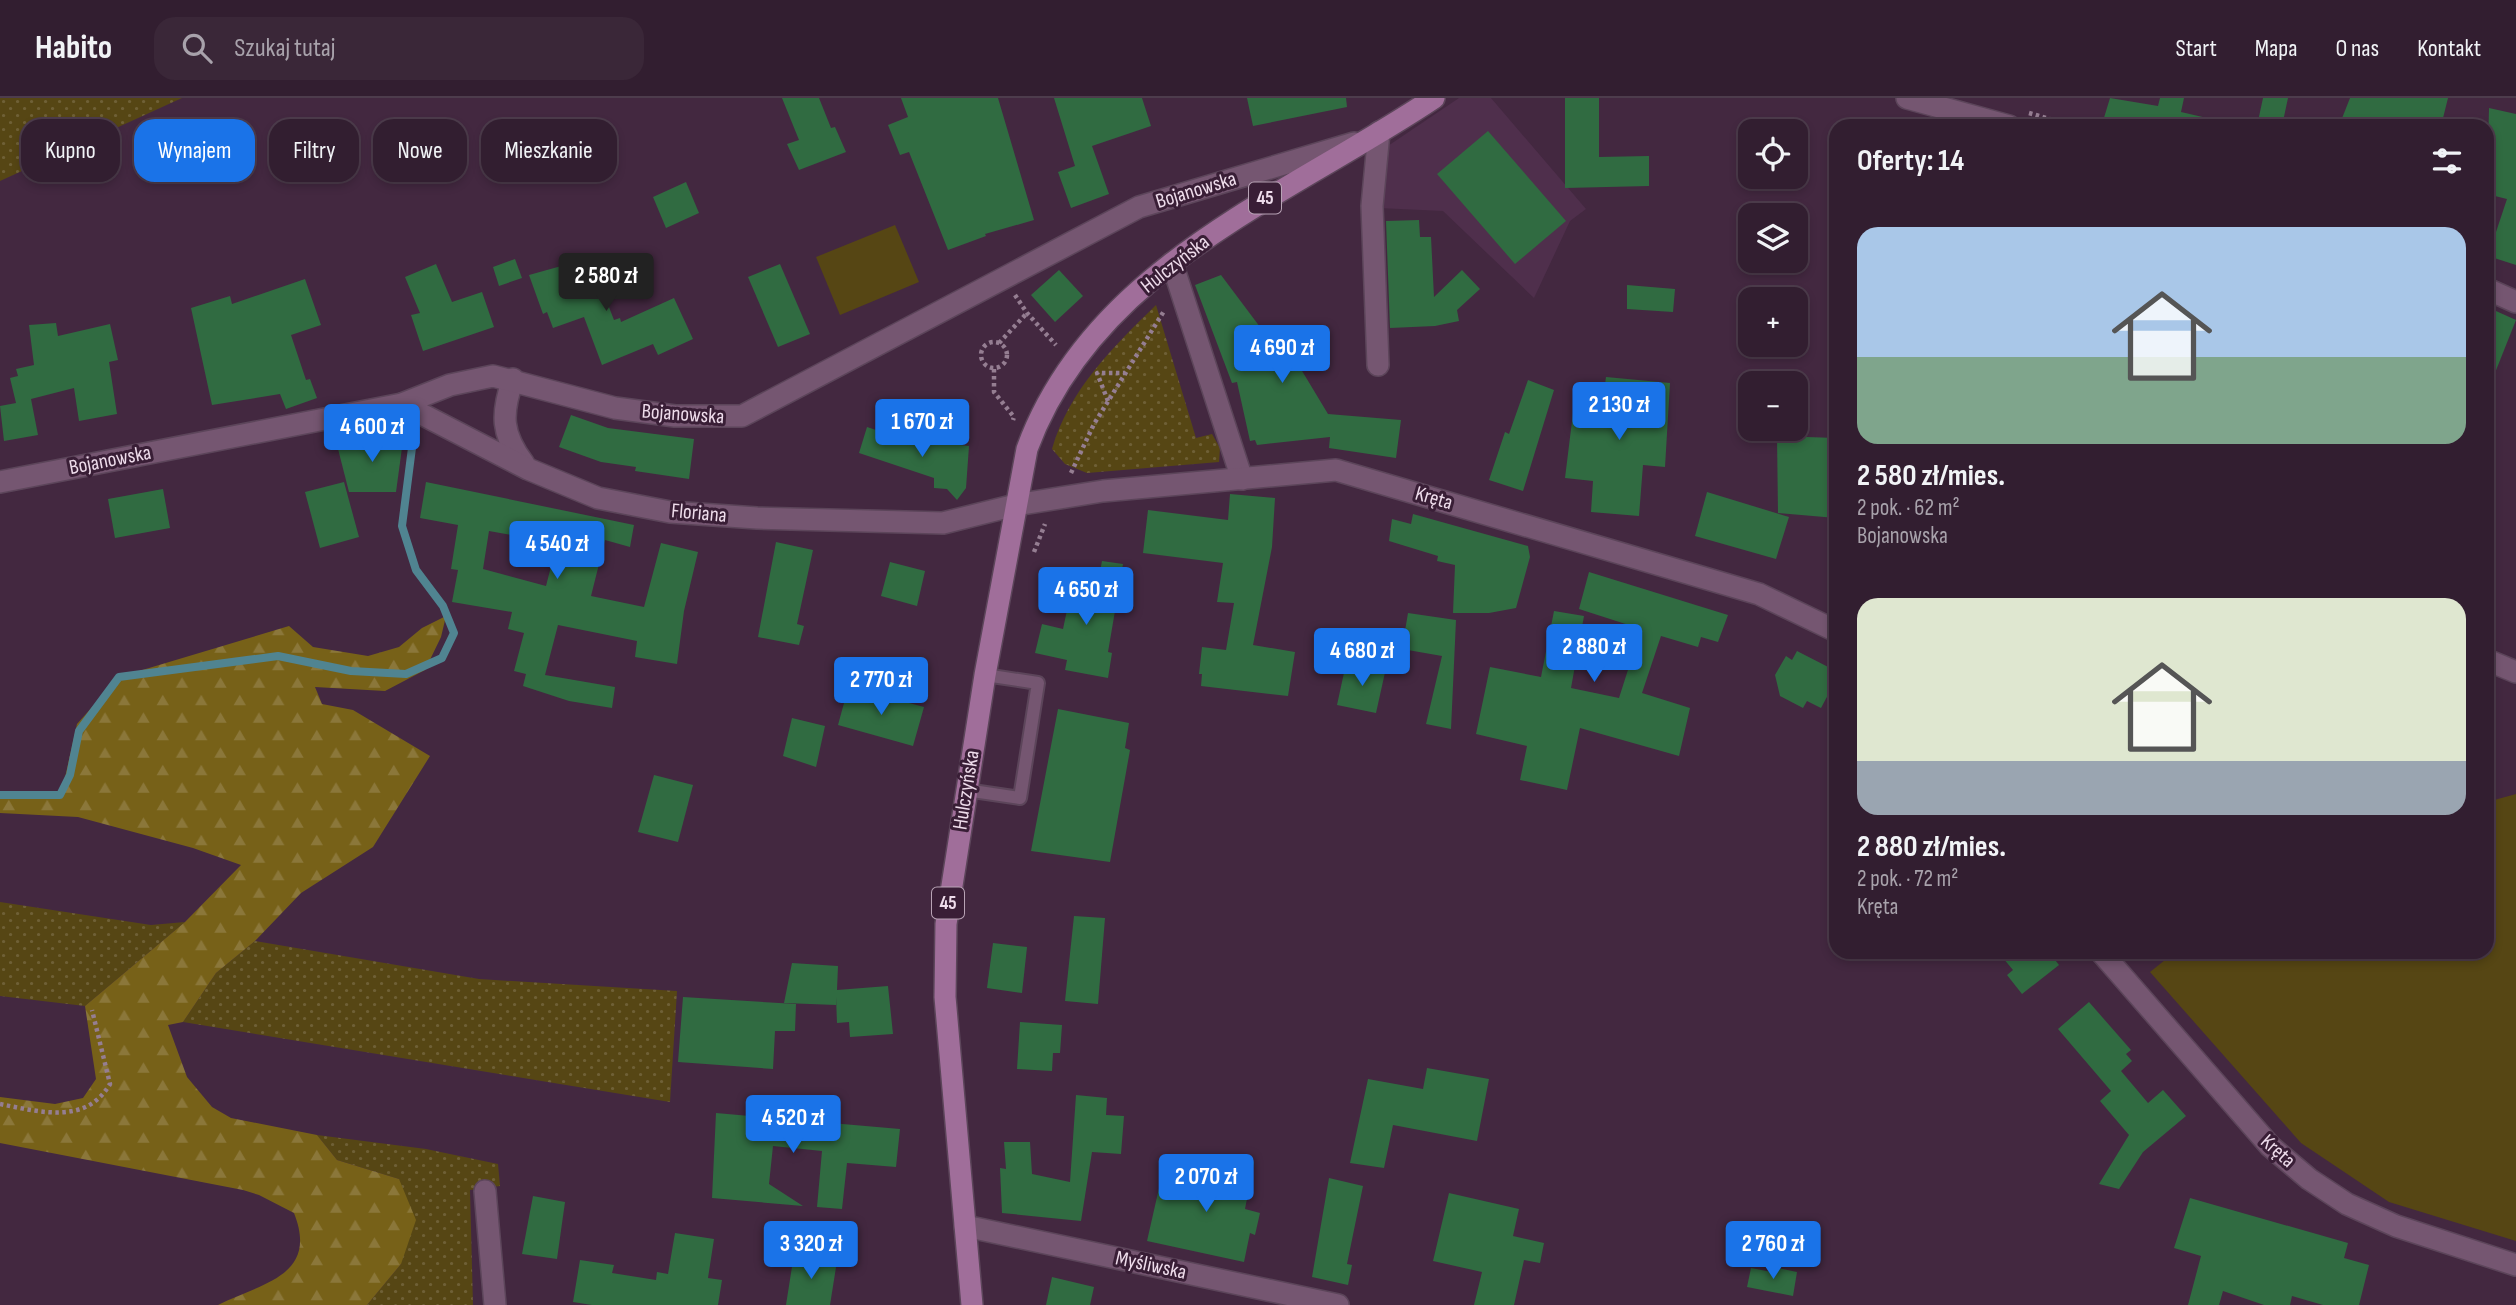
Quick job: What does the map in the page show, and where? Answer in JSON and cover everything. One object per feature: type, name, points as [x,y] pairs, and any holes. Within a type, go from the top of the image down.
[{"type":"main road","name":"Hulczyńska","points":[[971,1305],[949,1061],[944,957],[951,878],[1027,449],[1051,393],[1102,323],[1172,264],[1279,189],[1434,98]]},
{"type":"street","points":[[1907,98],[1983,119]]},
{"type":"street","name":"Bojanowska","points":[[0,482],[402,404],[450,385],[493,376],[513,379],[615,408],[675,416],[742,416],[1139,207],[1372,136]]},
{"type":"street","points":[[1372,136],[1378,365]]},
{"type":"street","points":[[1172,264],[1242,479]]},
{"type":"street","points":[[2494,292],[2516,302]]},
{"type":"street","points":[[513,379],[503,419],[510,446],[528,469]]},
{"type":"street","name":"Floriana","points":[[402,404],[528,469],[598,498],[670,512],[757,518],[943,523],[1016,505]]},
{"type":"street","name":"Kręta","points":[[1016,505],[1103,491],[1336,470],[1759,594],[1829,628]]},
{"type":"street","points":[[2494,663],[2516,671]]},
{"type":"street","name":"Kręta","points":[[2107,959],[2270,1146],[2309,1179],[2347,1204],[2396,1226],[2516,1265]]},
{"type":"street","points":[[485,1191],[495,1305]]},
{"type":"street","name":"Myśliwska","points":[[965,1226],[1338,1305]]},
{"type":"lane","points":[[966,790],[1020,798],[1038,683],[985,675]]},
{"type":"path","points":[[1003,277],[1027,313],[1056,345]]},
{"type":"path","points":[[1062,498],[1082,447],[1180,285]]},
{"type":"path","points":[[999,343],[1007,351],[1007,359],[1002,366],[990,368],[983,362],[981,353],[989,343],[999,343],[1027,313]]},
{"type":"path","points":[[1109,401],[1097,373],[1125,373]]},
{"type":"path","points":[[0,1104],[56,1112],[82,1110],[101,1100],[110,1084],[92,1010]]},
{"type":"shaded area","points":[[0,98],[182,98],[120,126],[120,119],[21,119],[21,171],[0,181]]},
{"type":"shaded area","points":[[1459,98],[1491,98],[1586,209],[1570,221],[1534,298],[1443,211],[1379,208],[1382,150]]},
{"type":"shaded area","points":[[895,225],[919,282],[840,315],[816,257]]},
{"type":"shaded area","points":[[1156,305],[1196,438],[1212,434],[1220,448],[1219,462],[1087,473],[1065,464],[1052,449],[1069,408],[1109,353]]},
{"type":"shaded area","points":[[2516,794],[2516,1241],[2389,1202],[2301,1143],[2150,972],[2166,959],[2494,959],[2494,800]]},
{"type":"shaded area","points":[[0,902],[151,925],[185,922],[85,1006],[0,996]]},
{"type":"shaded area","points":[[255,941],[479,979],[677,991],[670,1102],[183,1022],[216,973]]},
{"type":"shaded area","points":[[317,1135],[426,1149],[498,1164],[500,1186],[470,1190],[473,1305],[367,1305],[401,1264],[399,1179],[337,1160]]},
{"type":"green space","points":[[446,616],[441,637],[425,670],[385,691],[315,687],[322,704],[353,710],[430,756],[373,847],[301,893],[255,941],[216,973],[183,1022],[168,1025],[187,1077],[212,1107],[231,1118],[317,1135],[337,1160],[399,1179],[416,1220],[401,1264],[367,1305],[218,1305],[268,1283],[293,1264],[299,1251],[300,1234],[294,1213],[243,1190],[0,1143],[0,1097],[55,1104],[83,1098],[96,1079],[85,1006],[185,922],[241,865],[193,848],[78,817],[0,813],[0,794],[62,791],[77,724],[119,677],[289,626],[313,647],[368,656],[399,647],[422,628]]},
{"type":"building","points":[[782,98],[819,98],[831,128],[835,127],[846,152],[799,170],[787,144],[799,140]]},
{"type":"building","points":[[901,98],[998,98],[1034,220],[985,234],[986,236],[948,250],[909,152],[900,155],[888,125],[908,117]]},
{"type":"building","points":[[1054,98],[1142,98],[1151,126],[1092,146],[1109,194],[1071,208],[1058,172],[1075,166]]},
{"type":"building","points":[[1247,98],[1346,98],[1347,107],[1253,126]]},
{"type":"building","points":[[1565,98],[1599,98],[1599,157],[1649,156],[1649,186],[1565,188]]},
{"type":"building","points":[[2110,98],[2158,106],[2160,98],[2184,98],[2181,112],[2207,118],[2207,119],[2104,119]]},
{"type":"building","points":[[2263,98],[2288,98],[2284,119],[2258,119]]},
{"type":"building","points":[[2350,98],[2448,98],[2443,119],[2342,119]]},
{"type":"building","points":[[2489,108],[2516,114],[2516,265],[2494,258],[2494,238],[2507,199],[2494,196],[2494,119],[2489,119]]},
{"type":"building","points":[[1488,131],[1566,221],[1515,264],[1437,174]]},
{"type":"building","points":[[686,182],[699,213],[666,228],[653,197]]},
{"type":"building","points":[[1419,220],[1420,237],[1431,237],[1434,297],[1462,270],[1480,289],[1457,310],[1459,321],[1435,326],[1390,328],[1386,221]]},
{"type":"building","points":[[590,258],[614,320],[620,318],[621,322],[674,298],[693,339],[658,355],[653,344],[602,365],[584,317],[553,328],[547,312],[543,314],[529,275]]},
{"type":"building","points":[[515,259],[522,278],[499,286],[493,267]]},
{"type":"building","points":[[436,264],[452,302],[482,292],[494,327],[423,351],[411,315],[420,313],[405,277]]},
{"type":"building","points":[[780,264],[810,334],[778,347],[748,277]]},
{"type":"building","points":[[1059,270],[1083,296],[1055,322],[1031,295]]},
{"type":"building","points":[[1221,275],[1269,339],[1274,335],[1280,342],[1284,341],[1328,414],[1401,420],[1396,458],[1329,448],[1330,437],[1257,445],[1255,440],[1250,441],[1237,382],[1232,383],[1195,285]]},
{"type":"building","points":[[305,279],[321,325],[291,335],[306,380],[310,379],[317,398],[286,409],[280,394],[212,405],[191,308],[230,296],[232,304]]},
{"type":"building","points":[[1627,285],[1675,289],[1673,312],[1627,309]]},
{"type":"building","points":[[2494,310],[2516,320],[2494,375]]},
{"type":"building","points":[[56,323],[58,336],[110,324],[118,360],[109,362],[117,414],[79,421],[74,388],[31,399],[38,435],[4,441],[0,406],[16,403],[10,378],[18,376],[16,369],[34,365],[29,325]]},
{"type":"building","points":[[1606,377],[1670,383],[1665,467],[1643,465],[1639,516],[1591,512],[1593,481],[1565,478],[1575,397],[1602,406]]},
{"type":"building","points":[[1528,380],[1554,390],[1523,491],[1489,480],[1505,432],[1509,434]]},
{"type":"building","points":[[571,415],[608,428],[694,439],[689,479],[635,471],[636,467],[601,462],[559,447]]},
{"type":"building","points":[[867,427],[903,439],[969,446],[966,488],[957,500],[947,489],[934,488],[934,478],[859,453]]},
{"type":"building","points":[[404,433],[396,492],[349,492],[337,445]]},
{"type":"building","points":[[1829,438],[1829,517],[1778,513],[1777,441]]},
{"type":"building","points":[[344,482],[359,537],[320,548],[305,492]]},
{"type":"building","points":[[426,482],[634,525],[630,547],[605,540],[591,596],[644,607],[661,543],[698,552],[684,611],[677,664],[635,657],[637,641],[558,625],[545,675],[615,687],[612,708],[569,701],[523,686],[526,674],[514,671],[524,633],[508,629],[512,612],[452,602],[458,570],[451,569],[458,525],[420,518]],"holes":[[[489,531],[557,543],[546,586],[483,569]]]},
{"type":"building","points":[[163,489],[170,528],[115,538],[108,499]]},
{"type":"building","points":[[1707,492],[1789,517],[1776,559],[1695,536]]},
{"type":"building","points":[[1230,494],[1275,498],[1272,547],[1253,645],[1295,652],[1288,696],[1201,686],[1202,674],[1199,674],[1202,647],[1226,650],[1234,603],[1217,602],[1223,563],[1143,553],[1148,510],[1228,520]]},
{"type":"building","points":[[1413,514],[1528,546],[1530,557],[1516,608],[1489,613],[1453,613],[1455,565],[1437,561],[1438,556],[1389,541],[1392,519],[1411,524]]},
{"type":"building","points":[[776,542],[813,550],[797,624],[804,626],[799,645],[758,637]]},
{"type":"building","points":[[1102,561],[1123,564],[1108,652],[1112,653],[1108,678],[1065,670],[1067,660],[1035,653],[1042,624],[1063,629],[1070,596],[1088,600],[1091,581],[1098,582]]},
{"type":"building","points":[[890,562],[925,571],[917,606],[881,596]]},
{"type":"building","points":[[1589,572],[1728,615],[1718,642],[1701,637],[1698,647],[1661,636],[1642,693],[1690,708],[1679,756],[1580,728],[1567,790],[1520,780],[1527,746],[1476,734],[1490,667],[1541,677],[1554,611],[1584,616],[1571,688],[1619,698],[1641,629],[1579,609]]},
{"type":"building","points":[[1408,613],[1456,620],[1451,729],[1426,724],[1442,656],[1402,649]]},
{"type":"building","points":[[1797,651],[1829,667],[1829,693],[1821,708],[1807,701],[1803,708],[1780,696],[1775,675],[1786,656],[1792,660]]},
{"type":"building","points":[[1363,663],[1386,668],[1376,713],[1337,705],[1345,668],[1362,671]]},
{"type":"building","points":[[857,689],[924,707],[913,746],[838,725],[847,692],[855,695]]},
{"type":"building","points":[[1058,709],[1129,723],[1125,748],[1130,750],[1110,862],[1031,851]]},
{"type":"building","points":[[792,718],[825,726],[816,767],[783,756]]},
{"type":"building","points":[[654,775],[693,785],[678,842],[638,832]]},
{"type":"building","points":[[1074,916],[1105,918],[1098,1004],[1065,1001]]},
{"type":"building","points":[[993,943],[1027,947],[1022,993],[987,988]]},
{"type":"building","points":[[2004,959],[2054,959],[2059,965],[2022,994],[2007,975],[2013,970]]},
{"type":"building","points":[[792,963],[838,966],[837,990],[888,986],[893,1034],[850,1037],[849,1022],[837,1023],[836,997],[836,1005],[784,1003]]},
{"type":"building","points":[[683,997],[796,1004],[795,1031],[775,1031],[773,1069],[678,1062]]},
{"type":"building","points":[[2089,1002],[2131,1050],[2126,1054],[2132,1061],[2121,1071],[2148,1103],[2163,1090],[2186,1116],[2143,1152],[2119,1189],[2099,1184],[2129,1135],[2100,1101],[2111,1091],[2058,1029]]},
{"type":"building","points":[[1020,1022],[1062,1025],[1060,1053],[1053,1053],[1052,1071],[1017,1069]]},
{"type":"building","points":[[1427,1068],[1489,1079],[1477,1141],[1393,1125],[1384,1168],[1350,1163],[1368,1079],[1423,1089]]},
{"type":"building","points":[[1076,1095],[1107,1098],[1106,1115],[1124,1116],[1121,1154],[1092,1152],[1081,1221],[1002,1213],[1000,1168],[1006,1169],[1004,1142],[1030,1142],[1032,1174],[1070,1182]]},
{"type":"building","points":[[716,1113],[900,1129],[896,1167],[847,1163],[842,1209],[817,1207],[822,1151],[773,1146],[769,1184],[803,1206],[712,1198]]},
{"type":"building","points":[[1228,1157],[1254,1162],[1245,1209],[1260,1213],[1255,1235],[1250,1233],[1244,1262],[1147,1241],[1162,1175],[1222,1187]]},
{"type":"building","points":[[1329,1178],[1363,1186],[1347,1264],[1352,1265],[1348,1285],[1312,1277]]},
{"type":"building","points":[[1449,1193],[1519,1209],[1513,1236],[1544,1243],[1540,1263],[1524,1260],[1514,1305],[1474,1305],[1482,1272],[1433,1261]]},
{"type":"building","points":[[533,1196],[565,1202],[557,1259],[522,1254]]},
{"type":"building","points":[[2190,1198],[2348,1243],[2344,1258],[2369,1265],[2359,1305],[2323,1305],[2292,1296],[2290,1305],[2264,1305],[2223,1291],[2219,1305],[2188,1305],[2201,1256],[2174,1248]]},
{"type":"building","points":[[675,1233],[714,1239],[708,1278],[722,1280],[718,1305],[592,1305],[573,1302],[580,1260],[614,1265],[612,1273],[656,1280],[657,1272],[668,1274]]},
{"type":"building","points":[[794,1254],[837,1261],[830,1305],[786,1305]]},
{"type":"building","points":[[1751,1268],[1777,1273],[1778,1268],[1797,1272],[1793,1296],[1747,1287]]},
{"type":"building","points":[[1052,1277],[1094,1287],[1090,1305],[1046,1305]]},
{"type":"waterway","points":[[0,795],[60,795],[70,775],[79,731],[119,677],[278,656],[351,671],[406,674],[442,658],[454,633],[443,606],[416,570],[402,526],[413,440]]}]
